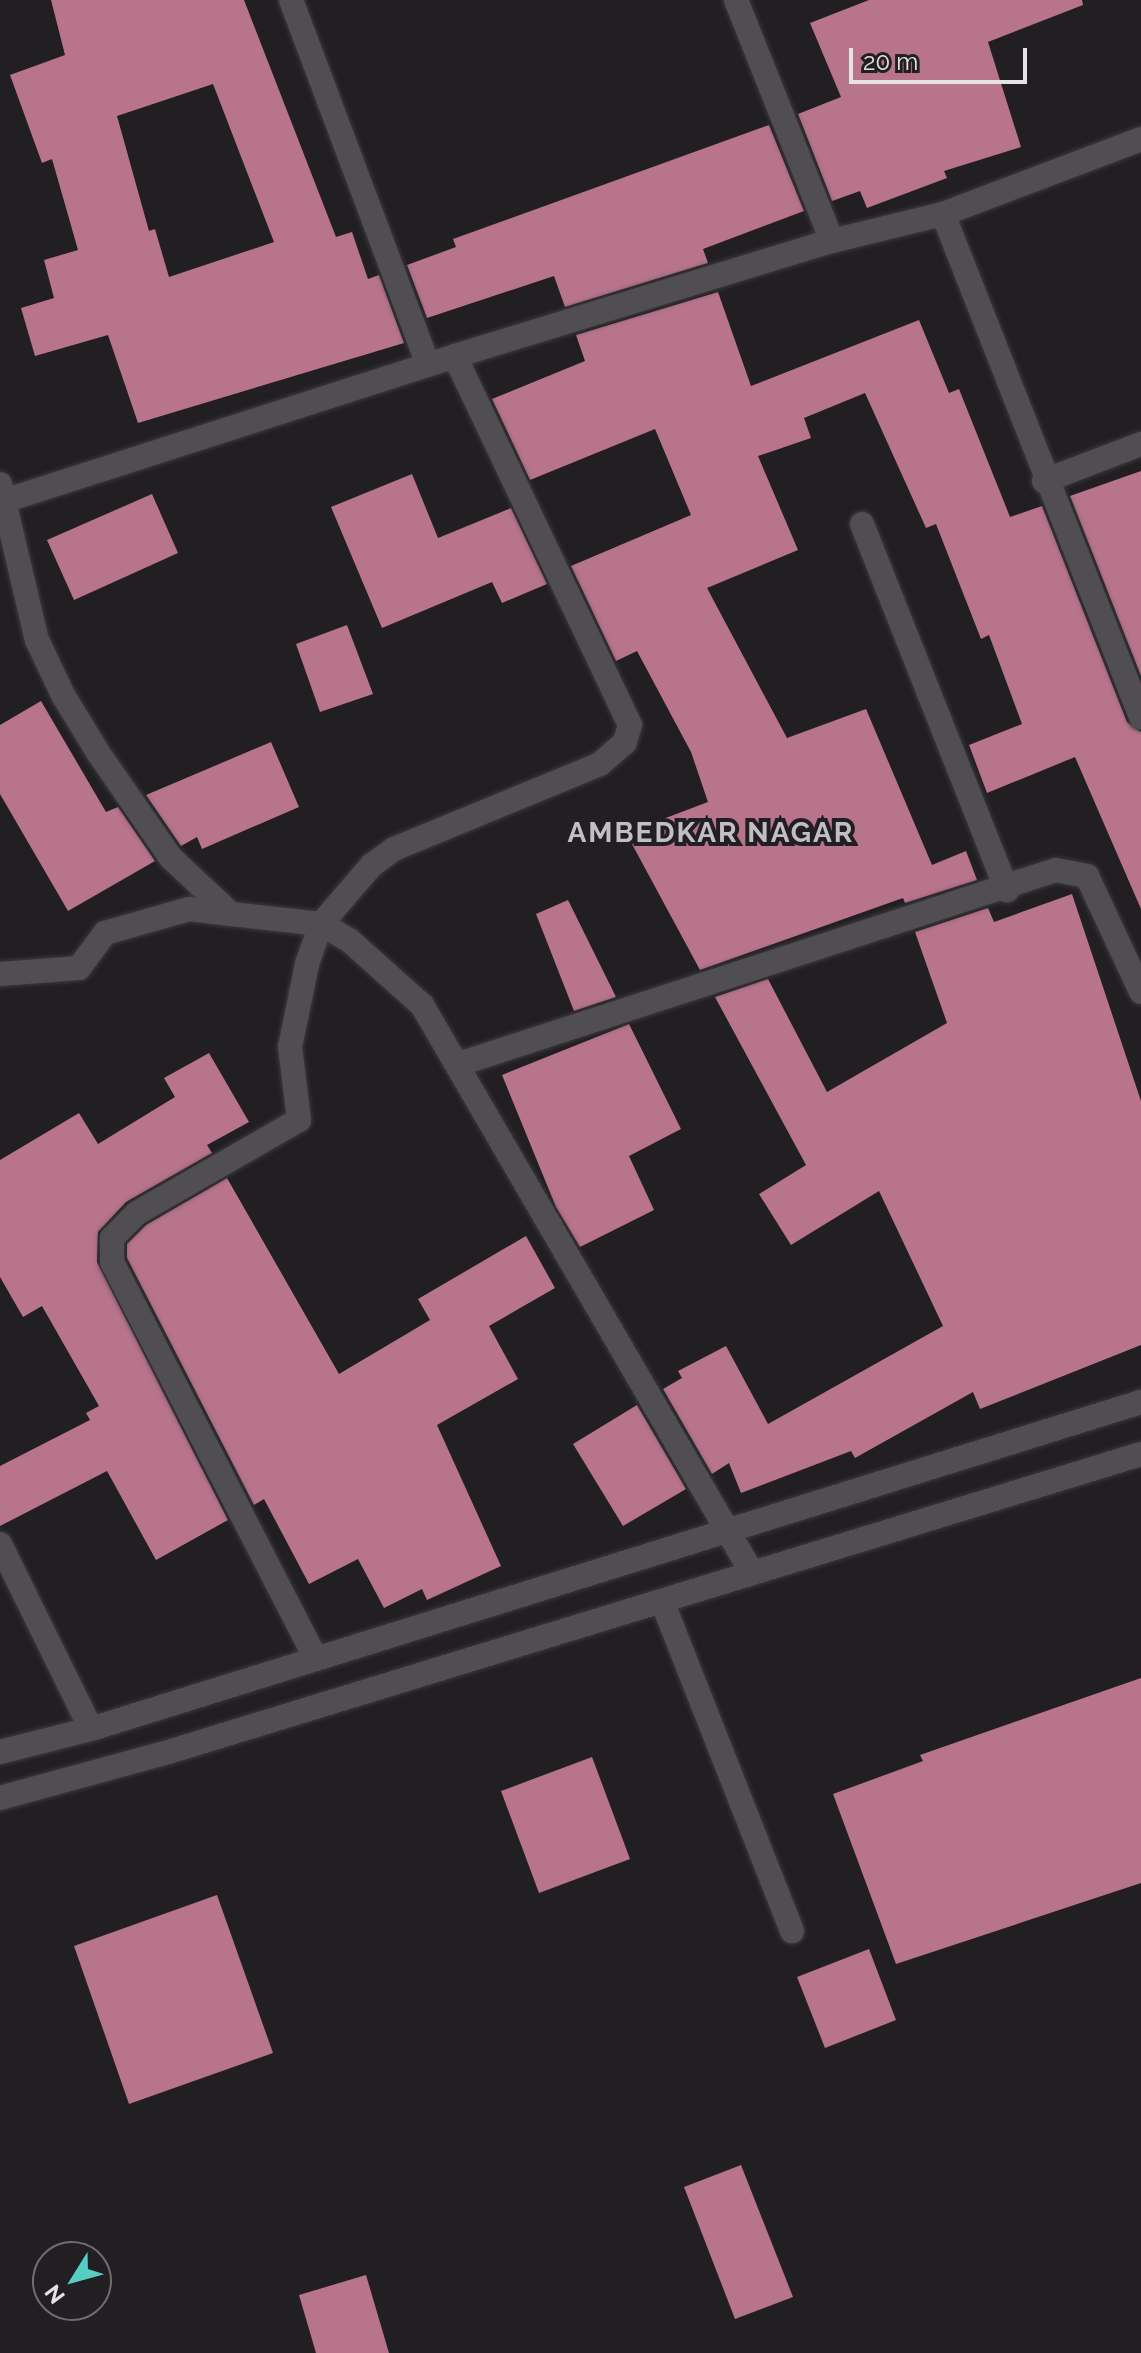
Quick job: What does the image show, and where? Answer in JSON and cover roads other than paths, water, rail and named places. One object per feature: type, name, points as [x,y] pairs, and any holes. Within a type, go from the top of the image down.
[{"type":"street","points":[[291,0],[428,364]]},
{"type":"street","points":[[737,0],[832,241]]},
{"type":"street","points":[[231,914],[171,858],[63,695],[37,640],[2,492],[832,241],[943,214],[1141,139]]},
{"type":"street","points":[[943,214],[1044,481],[1141,717]]},
{"type":"street","points":[[316,1659],[112,1262],[112,1238],[137,1213],[299,1120],[290,1047],[307,964],[321,924],[372,865],[394,849],[600,764],[625,742],[630,725],[455,356]]},
{"type":"street","points":[[1044,481],[1141,444]]},
{"type":"street","points":[[862,524],[1007,890]]},
{"type":"street","points":[[459,1064],[1007,890],[1056,870],[1087,876],[1141,992]]},
{"type":"street","points":[[0,974],[79,968],[105,933],[189,909],[321,924],[349,940],[422,1005],[752,1573]]},
{"type":"street","points":[[0,1752],[91,1729],[728,1527],[1141,1402]]},
{"type":"street","points":[[0,1798],[662,1601],[1141,1454]]},
{"type":"street","points":[[0,1544],[91,1729]]},
{"type":"street","points":[[662,1601],[792,1931]]},
{"type":"district","name":"AMBEDKAR NAGAR","points":[[711,833]]}]
